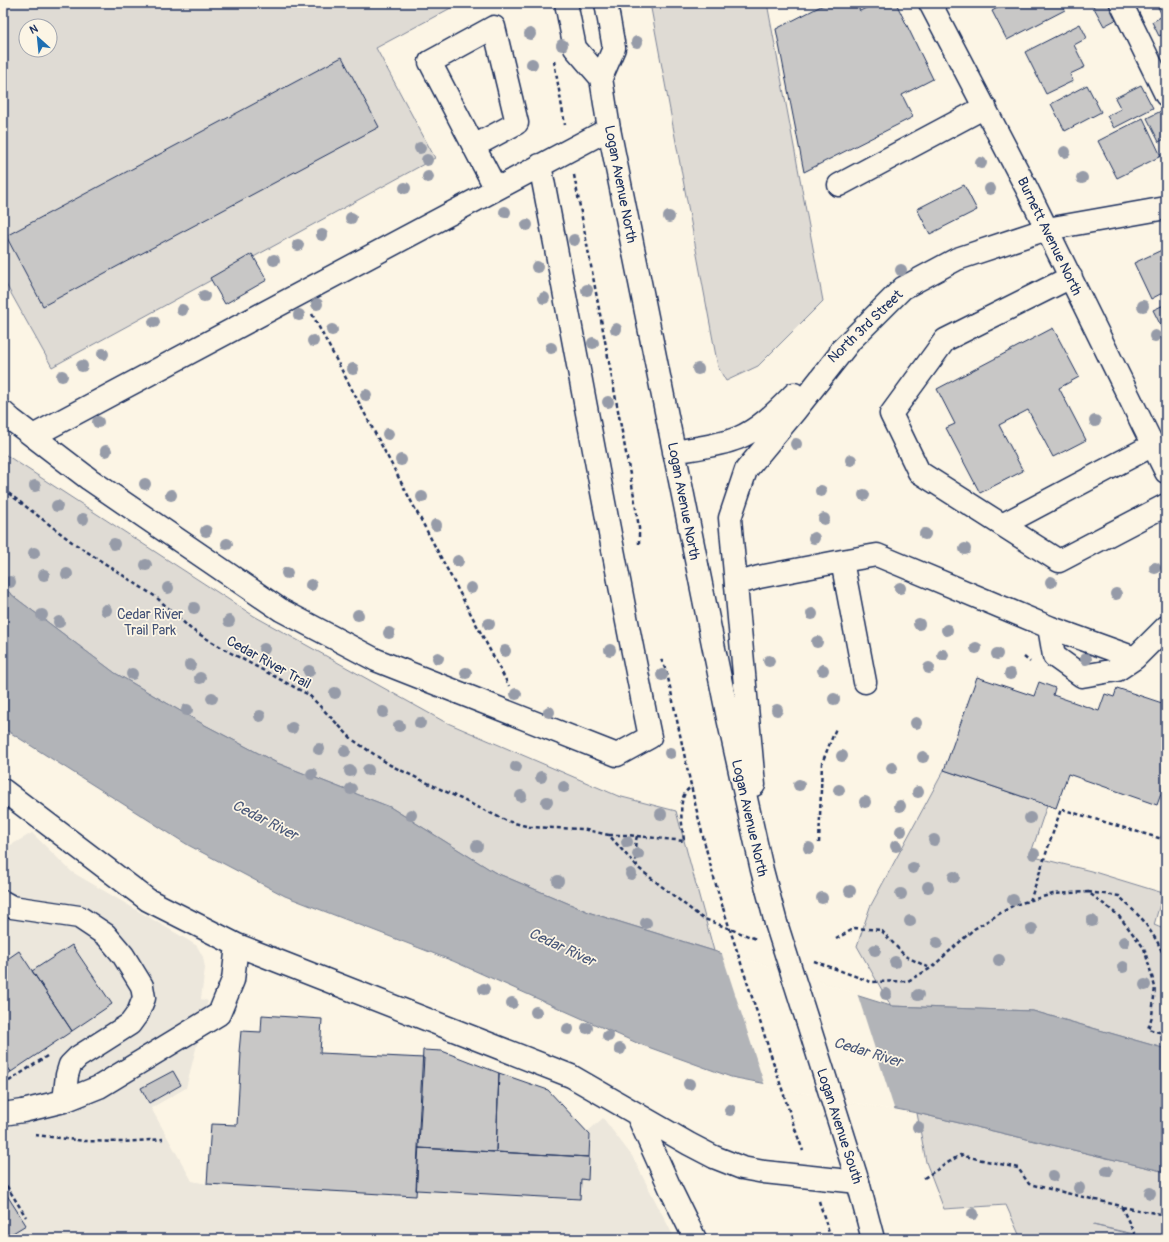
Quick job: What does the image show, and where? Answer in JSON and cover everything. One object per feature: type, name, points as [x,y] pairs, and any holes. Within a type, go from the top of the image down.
[{"type":"main road","points":[[566,3],[575,48],[601,78],[614,48],[606,3]]},
{"type":"main road","name":"Burnett Avenue North","points":[[930,3],[1071,276],[1166,472]]},
{"type":"main road","points":[[1121,3],[1166,95]]},
{"type":"main road","points":[[474,146],[517,124],[494,26],[430,62],[496,189]]},
{"type":"main road","name":"Logan Avenue North","points":[[601,78],[728,718],[762,870],[776,923]]},
{"type":"main road","points":[[839,185],[985,107]]},
{"type":"main road","points":[[32,436],[610,129]]},
{"type":"main road","points":[[3,412],[89,479],[282,610],[376,660],[617,755],[650,737],[622,598],[598,465],[581,386],[540,165]]},
{"type":"main road","name":"North 3rd Street","points":[[674,452],[738,438],[753,430],[776,412],[903,288],[957,260],[1046,229],[1166,208]]},
{"type":"main road","points":[[1071,276],[945,340],[891,414],[919,472],[1059,561],[1166,505]]},
{"type":"main road","points":[[762,870],[730,518],[746,470],[851,340]]},
{"type":"main road","points":[[1002,525],[1153,446]]},
{"type":"main road","points":[[736,584],[760,577],[877,555],[1049,627],[1135,658]]},
{"type":"main road","points":[[842,561],[864,682]]},
{"type":"main road","points":[[1049,627],[1054,656],[1082,676],[1117,670],[1135,658],[1166,627]]},
{"type":"main road","points":[[3,790],[148,900],[237,945],[571,1076],[689,1144],[742,1168],[764,1172],[858,1182]]},
{"type":"main road","points":[[3,902],[12,907],[79,917],[106,935],[123,955],[142,986],[144,998],[138,1013],[130,1024],[78,1057],[70,1065],[66,1075],[64,1101]]},
{"type":"main road","name":"Logan Avenue South","points":[[776,923],[846,1142],[873,1239]]},
{"type":"main road","points":[[3,1114],[23,1111],[64,1101],[99,1087],[219,1014],[233,980],[237,945]]},
{"type":"main road","points":[[637,1114],[695,1239]]},
{"type":"path","points":[[553,57],[634,496],[639,528],[638,550]]},
{"type":"path","points":[[301,293],[528,720]]},
{"type":"path","name":"Cedar River Trail","points":[[3,489],[72,542],[156,597],[192,630],[309,695],[353,740],[390,764],[446,793],[507,821],[530,827],[582,829],[609,835],[637,836],[684,841],[681,807],[682,799],[688,788],[692,787]]},
{"type":"path","points":[[660,659],[667,673],[711,869],[799,1139]]},
{"type":"path","points":[[819,843],[822,763],[836,728]]},
{"type":"path","points":[[1030,901],[1061,809],[1162,839],[1166,826]]},
{"type":"path","points":[[609,835],[637,868],[634,854],[637,836]]},
{"type":"path","points":[[1088,892],[1118,915],[1144,948],[1155,987],[1152,1016],[1148,1029],[1166,1034]]},
{"type":"path","points":[[836,938],[855,928],[881,930],[905,956],[931,968],[974,929],[1014,905],[1053,894],[1088,892],[1119,896],[1143,920],[1157,941],[1166,960]]},
{"type":"path","points":[[28,1134],[84,1141],[123,1142],[163,1139]]},
{"type":"path","points":[[924,1178],[960,1156],[1018,1168],[1029,1184],[1166,1215]]},
{"type":"path","points":[[3,1180],[26,1217]]},
{"type":"path","points":[[1121,1206],[1137,1239]]},
{"type":"path","points":[[823,1213],[831,1239]]},
{"type":"shaded area","points":[[32,833],[72,872],[197,946],[203,957],[205,968],[201,999],[208,1001],[186,1088],[151,1108],[192,1181],[207,1184],[211,1124],[237,1125],[241,1031],[261,1032],[262,1015],[322,1019],[320,1053],[423,1058],[423,1050],[442,1051],[548,1090],[587,1132],[603,1118],[632,1156],[675,1239],[3,1239],[3,834],[11,845]]},
{"type":"green space","points":[[3,3],[460,3],[376,48],[435,158],[52,367],[3,279]]},
{"type":"green space","points":[[650,3],[767,3],[823,301],[758,366],[726,381],[718,367]]},
{"type":"green space","name":"Cedar River Trail Park","points":[[3,453],[254,616],[443,721],[618,796],[676,811],[714,951],[591,913],[494,872],[390,807],[277,763],[201,723],[115,673],[3,587]]},
{"type":"green space","points":[[944,770],[1047,805],[1030,856],[1091,871],[1163,893],[1154,925],[1166,930],[1166,1049],[1033,1011],[891,1006],[857,946],[870,907]]},
{"type":"green space","points":[[917,1113],[1166,1172],[1166,1239],[1137,1239],[1134,1234],[1093,1225],[1134,1235],[1136,1239],[1021,1239],[1006,1205],[944,1209],[926,1162]]},
{"type":"water","name":"Cedar River","points":[[3,587],[115,673],[201,723],[277,763],[390,807],[494,872],[591,913],[891,1006],[1033,1011],[1166,1049],[1166,1172],[917,1113],[731,1077],[637,1043],[453,961],[285,896],[188,845],[3,728]]},
{"type":"pier","points":[[721,951],[857,993],[895,1111],[765,1086]]},
{"type":"building","points":[[827,3],[856,3],[860,11],[876,3],[896,3],[933,79],[902,95],[913,117],[804,172],[776,29]]},
{"type":"building","points":[[1006,3],[1061,3],[1065,10],[1007,40],[992,11]]},
{"type":"building","points":[[1098,3],[1111,3],[1119,18],[1104,26],[1093,6]]},
{"type":"building","points":[[1156,3],[1166,3],[1166,11],[1161,13]]},
{"type":"building","points":[[1166,14],[1166,33],[1159,36],[1152,22]]},
{"type":"building","points":[[1080,24],[1087,38],[1074,45],[1085,67],[1070,74],[1073,81],[1046,94],[1025,52]]},
{"type":"building","points":[[342,57],[379,127],[43,306],[6,236]]},
{"type":"building","points":[[1087,85],[1101,112],[1065,131],[1051,104]]},
{"type":"building","points":[[1141,85],[1153,108],[1114,128],[1107,116],[1121,109],[1115,98]]},
{"type":"building","points":[[1165,109],[1166,138],[1159,142],[1147,118]]},
{"type":"building","points":[[1143,118],[1161,156],[1117,178],[1098,141]]},
{"type":"building","points":[[964,185],[977,210],[930,234],[917,209]]},
{"type":"building","points":[[1166,248],[1166,291],[1151,299],[1134,263]]},
{"type":"building","points":[[252,254],[267,280],[225,304],[210,278]]},
{"type":"building","points":[[1166,304],[1166,336],[1153,310]]},
{"type":"building","points":[[1053,328],[1079,377],[1059,388],[1086,440],[1053,457],[1028,410],[999,425],[1023,471],[980,493],[946,428],[955,424],[937,389]]},
{"type":"building","points":[[977,677],[1034,696],[1039,682],[1055,688],[1053,695],[1099,711],[1105,694],[1114,697],[1117,688],[1162,703],[1166,691],[1166,780],[1157,805],[1068,774],[1056,808],[944,770]]},
{"type":"building","points":[[72,945],[112,1004],[72,1031],[32,971]]},
{"type":"building","points":[[19,951],[72,1031],[11,1072],[3,1059],[3,962]]},
{"type":"building","points":[[262,1015],[322,1019],[320,1053],[424,1058],[416,1196],[207,1184],[211,1124],[237,1125],[241,1031],[261,1032]]},
{"type":"building","points":[[423,1050],[442,1051],[499,1073],[496,1152],[418,1148]]},
{"type":"building","points":[[3,1059],[11,1072],[3,1077]]},
{"type":"building","points":[[173,1071],[181,1085],[149,1103],[141,1088]]},
{"type":"building","points":[[499,1073],[548,1090],[590,1135],[589,1157],[496,1152]]},
{"type":"building","points":[[418,1148],[589,1157],[588,1180],[581,1179],[580,1199],[416,1190]]},
{"type":"building","points":[[3,1189],[26,1225],[3,1239]]}]
